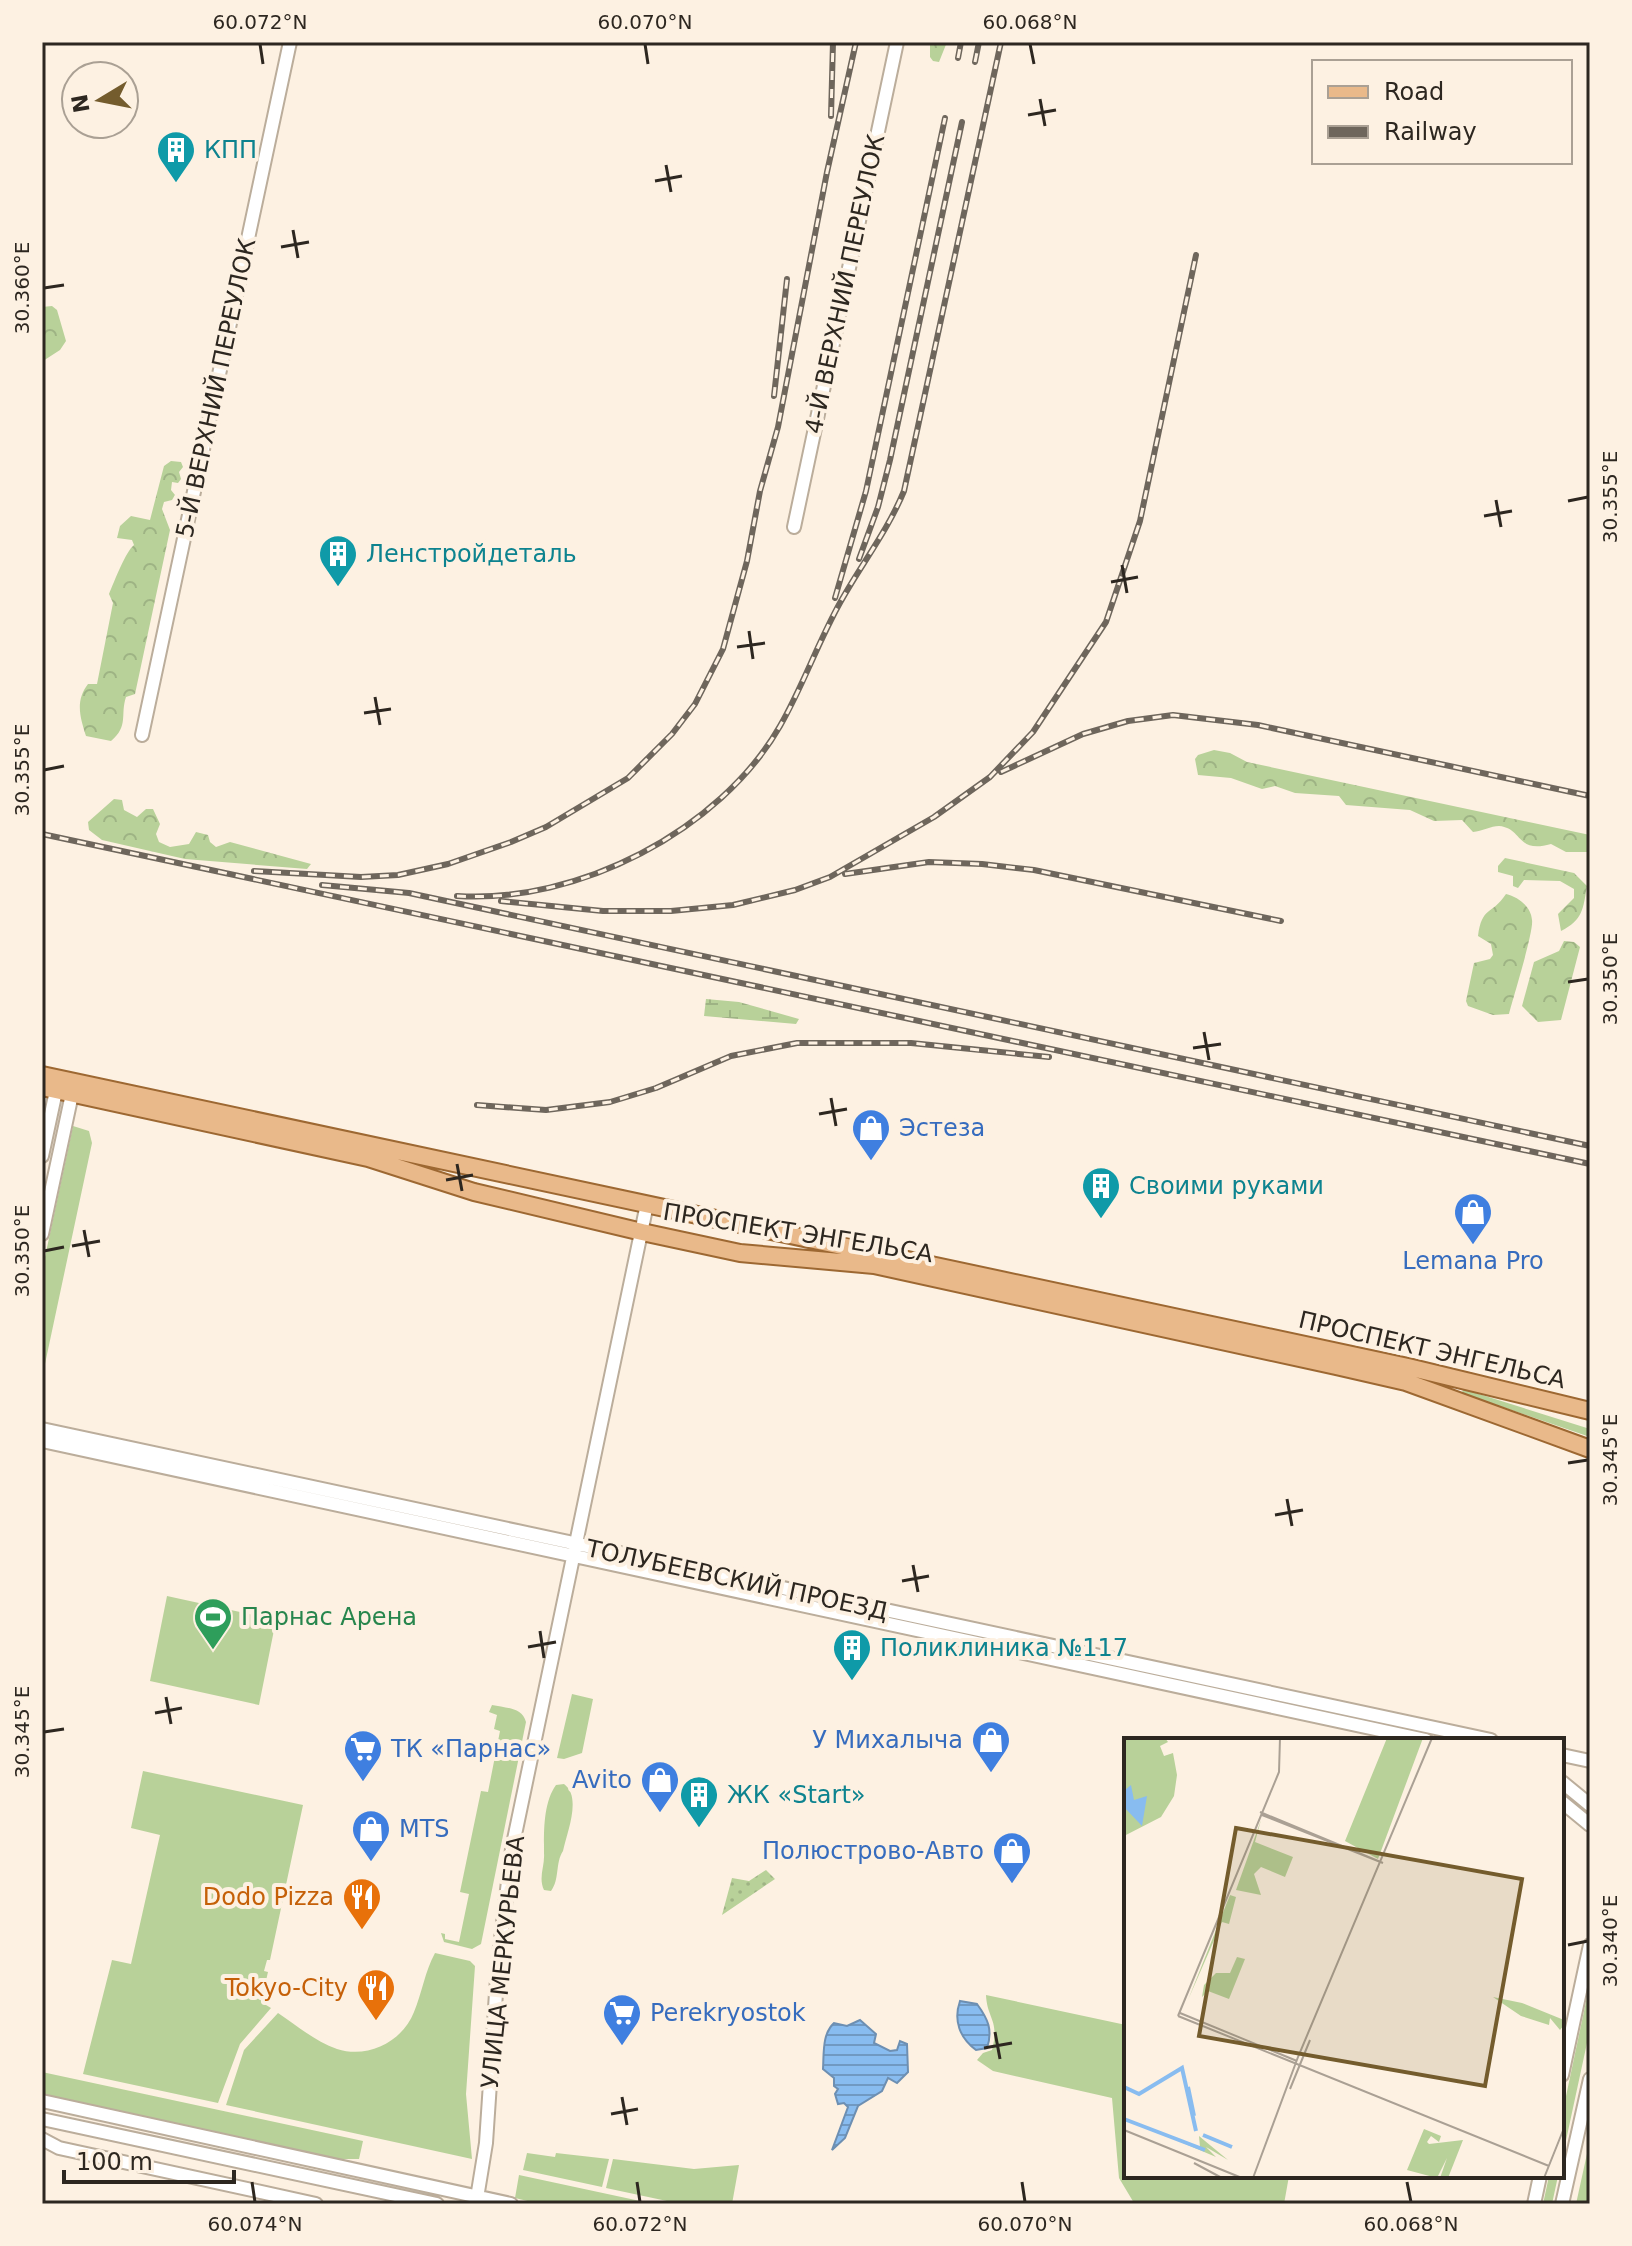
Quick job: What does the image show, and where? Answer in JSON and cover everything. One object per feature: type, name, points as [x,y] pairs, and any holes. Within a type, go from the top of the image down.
[{"type":"main road","name":"ПРОСПЕКТ ЭНГЕЛЬСА","points":[[42,1075],[59,1088],[368,1158],[474,1192],[642,1232],[740,1253],[874,1265],[1406,1382],[1590,1449]]},
{"type":"main road","name":"ПРОСПЕКТ ЭНГЕЛЬСА","points":[[59,1088],[647,1204],[1408,1367],[1590,1411]]},
{"type":"street","name":"5-Й ВЕРХНИЙ ПЕРЕУЛОК","points":[[142,735],[290,42]]},
{"type":"street","name":"4-Й ВЕРХНИЙ ПЕРЕУЛОК","points":[[794,527],[897,42]]},
{"type":"street","points":[[42,1156],[59,1088]]},
{"type":"street","points":[[42,1234],[59,1088]]},
{"type":"street","name":"УЛИЦА МЕРКУРЬЕВА","points":[[477,2200],[486,2143],[498,1963],[512,1849],[647,1204]]},
{"type":"street","name":"ТОЛУБЕЕВСКИЙ ПРОЕЗД","points":[[42,1429],[1417,1738]]},
{"type":"street","name":"ТОЛУБЕЕВСКИЙ ПРОЕЗД","points":[[42,1441],[1470,1738]]},
{"type":"street","points":[[1564,1755],[1590,1761]]},
{"type":"street","points":[[1564,1784],[1590,1805]]},
{"type":"street","points":[[1564,1804],[1590,1825]]},
{"type":"street","points":[[1564,2066],[1590,1945]]},
{"type":"street","points":[[1562,2204],[1590,2079]]},
{"type":"street","points":[[42,2101],[477,2200],[511,2204]]},
{"type":"street","points":[[42,2119],[437,2204]]},
{"type":"street","points":[[42,2139],[59,2148],[316,2204]]},
{"type":"street","points":[[1534,2204],[1540,2178]]},
{"type":"green space","points":[[930,42],[947,42],[939,62],[930,57]]},
{"type":"green space","points":[[52,306],[57,310],[66,341],[60,350],[43,361],[42,307]]},
{"type":"green space","points":[[171,461],[181,462],[183,467],[179,472],[181,479],[178,483],[172,482],[171,490],[175,495],[172,500],[164,502],[162,509],[170,530],[135,694],[126,697],[117,736],[111,741],[86,736],[81,716],[81,697],[88,684],[97,684],[113,603],[109,594],[134,545],[132,540],[117,538],[120,526],[131,516],[150,520],[164,466]]},
{"type":"green space","points":[[1214,750],[1230,753],[1247,762],[1590,835],[1590,852],[1566,852],[1551,844],[1531,846],[1512,831],[1499,826],[1473,832],[1462,820],[1434,821],[1410,810],[1346,805],[1339,796],[1295,793],[1275,786],[1262,789],[1231,778],[1198,775],[1195,759]]},
{"type":"green space","points":[[114,799],[122,800],[124,810],[137,817],[146,809],[153,809],[160,824],[156,834],[159,842],[170,847],[189,844],[196,832],[208,835],[216,847],[230,842],[311,864],[307,869],[185,859],[102,840],[89,830],[88,822]]},
{"type":"green space","points":[[1505,858],[1574,873],[1587,886],[1578,918],[1561,931],[1558,914],[1574,898],[1574,889],[1560,881],[1524,880],[1518,888],[1513,886],[1513,876],[1498,872],[1498,866]]},
{"type":"green space","points":[[1506,894],[1526,906],[1532,927],[1509,1014],[1493,1015],[1468,1006],[1466,1001],[1474,963],[1490,959],[1493,955],[1491,944],[1478,936],[1482,920]]},
{"type":"green space","points":[[1564,941],[1574,942],[1580,947],[1561,1020],[1538,1022],[1522,1006],[1534,962],[1559,951]]},
{"type":"green space","points":[[706,999],[739,1002],[799,1019],[796,1024],[704,1016]]},
{"type":"green space","points":[[73,1126],[89,1131],[92,1143],[42,1378],[42,1271]]},
{"type":"green space","points":[[1463,1389],[1590,1429],[1590,1437],[1462,1393]]},
{"type":"green space","name":"Парнас Арена","points":[[167,1596],[276,1620],[259,1705],[150,1681]]},
{"type":"green space","points":[[572,1694],[593,1699],[582,1753],[557,1758]]},
{"type":"green space","points":[[492,1705],[521,1713],[526,1722],[481,1944],[472,1949],[444,1942],[441,1933],[445,1934],[445,1939],[459,1942],[469,1894],[460,1892],[481,1791],[488,1792],[500,1731],[494,1729],[497,1715],[489,1712]]},
{"type":"green space","points":[[143,1771],[303,1805],[270,1960],[267,1960],[264,1971],[268,1972],[261,2002],[271,2008],[240,2044],[218,2103],[83,2074],[112,1960],[131,1964],[160,1835],[131,1828]]},
{"type":"green space","points":[[564,1784],[572,1797],[572,1815],[554,1886],[551,1891],[544,1890],[546,1809],[556,1785]]},
{"type":"green space","points":[[766,1870],[775,1879],[722,1915],[732,1878],[749,1881]]},
{"type":"green space","points":[[435,1953],[470,1961],[475,1966],[466,2094],[472,2159],[226,2105],[244,2050],[278,2013],[314,2038],[349,2052],[372,2050],[393,2040],[409,2023]]},
{"type":"green space","points":[[1590,1983],[1590,2029],[1564,2150],[1564,2106]]},
{"type":"green space","points":[[986,1995],[1124,2025],[1124,2178],[1289,2178],[1284,2204],[1134,2203],[1119,2178],[1112,2098],[993,2071],[977,2060],[983,2053],[992,2050],[995,2032]]},
{"type":"green space","points":[[42,2072],[363,2141],[359,2159],[333,2159],[67,2102],[42,2094]]},
{"type":"green space","points":[[1590,2140],[1590,2204],[1576,2204]]},
{"type":"green space","points":[[527,2153],[609,2159],[602,2187],[523,2170]]},
{"type":"green space","points":[[613,2159],[694,2169],[739,2165],[732,2204],[681,2204],[606,2188]]},
{"type":"green space","points":[[519,2175],[654,2204],[540,2204],[515,2198]]},
{"type":"green space","points":[[1549,2178],[1558,2178],[1552,2204],[1543,2204]]},
{"type":"water","points":[[960,2001],[977,2004],[984,2015],[989,2030],[987,2048],[976,2050],[962,2034],[957,2015]]},
{"type":"water","points":[[860,2020],[876,2034],[874,2043],[890,2051],[897,2050],[900,2041],[907,2044],[908,2072],[897,2083],[888,2078],[882,2091],[858,2106],[845,2138],[832,2150],[848,2107],[844,2103],[838,2104],[834,2078],[823,2069],[826,2038],[834,2023],[847,2026]]},
{"type":"railway","points":[[831,116],[833,42]]},
{"type":"railway","points":[[254,871],[361,877],[398,875],[448,864],[511,842],[546,827],[628,778],[672,734],[695,704],[723,649],[747,561],[760,491],[778,427],[827,172],[856,42]]},
{"type":"railway","points":[[958,58],[961,42]]},
{"type":"railway","points":[[975,62],[979,42]]},
{"type":"railway","points":[[457,896],[503,895],[550,888],[596,873],[641,853],[683,828],[721,798],[754,764],[780,726],[833,617],[904,491],[1001,42]]},
{"type":"railway","points":[[835,598],[866,491],[945,118]]},
{"type":"railway","points":[[859,559],[878,507],[890,460],[962,122]]},
{"type":"railway","points":[[501,901],[603,911],[671,911],[733,905],[795,890],[830,877],[934,817],[990,777],[1033,732],[1106,622],[1140,521],[1196,255]]},
{"type":"railway","points":[[774,396],[787,279]]},
{"type":"railway","points":[[1001,772],[1083,734],[1128,721],[1173,715],[1258,725],[1590,796]]},
{"type":"railway","points":[[42,834],[1590,1164]]},
{"type":"railway","points":[[845,874],[929,862],[982,864],[1034,870],[1281,921]]},
{"type":"railway","points":[[322,885],[409,893],[1590,1146]]},
{"type":"railway","points":[[477,1105],[546,1110],[610,1102],[656,1088],[731,1056],[797,1043],[911,1043],[1049,1057]]},
{"type":"place","name":"КПП","points":[[176,184]]},
{"type":"place","name":"Ленстройдеталь","points":[[338,588]]},
{"type":"place","name":"Эстеза","points":[[871,1162]]},
{"type":"place","name":"Своими руками","points":[[1101,1220]]},
{"type":"place","name":"Lemana Pro","points":[[1473,1246]]},
{"type":"place","name":"Парнас Арена","points":[[213,1651]]},
{"type":"place","name":"Поликлиника №117","points":[[852,1682]]},
{"type":"place","name":"У Михалыча","points":[[991,1774]]},
{"type":"place","name":"ТК «Парнас»","points":[[363,1783]]},
{"type":"place","name":"Avito","points":[[660,1814]]},
{"type":"place","name":"ЖК «Start»","points":[[699,1829]]},
{"type":"place","name":"MTS","points":[[371,1863]]},
{"type":"place","name":"Полюстрово-Авто","points":[[1012,1885]]},
{"type":"place","name":"Dodo Pizza","points":[[362,1931]]},
{"type":"place","name":"Tokyo-City","points":[[376,2022]]},
{"type":"place","name":"Perekryostok","points":[[622,2047]]}]
